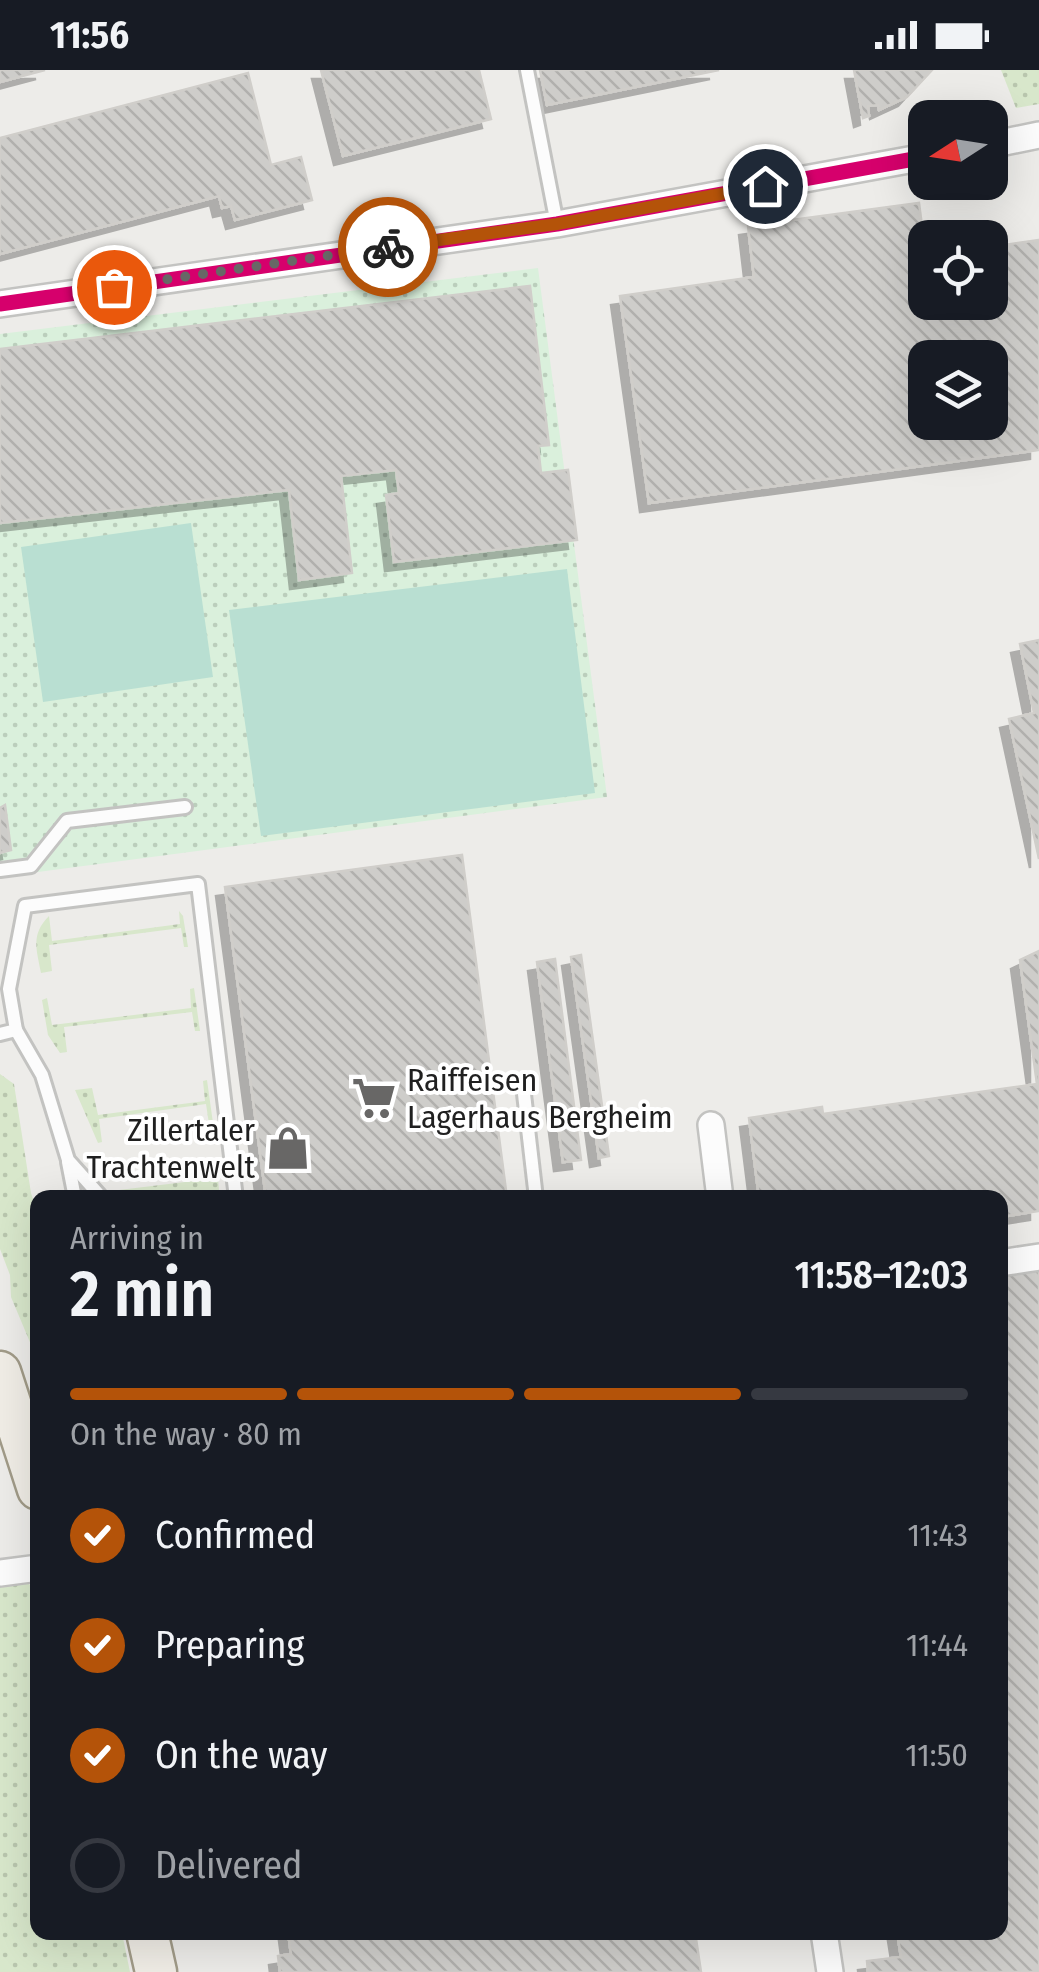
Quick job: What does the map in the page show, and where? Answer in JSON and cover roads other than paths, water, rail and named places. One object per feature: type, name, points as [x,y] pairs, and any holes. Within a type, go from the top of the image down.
[{"type":"main road","points":[[0,1372],[30,1465]]},
{"type":"main road","points":[[149,1940],[156,1972]]},
{"type":"street","points":[[1008,142],[1039,136]]},
{"type":"street","points":[[0,304],[557,224],[908,160]]},
{"type":"street","points":[[711,1124],[719,1190]]},
{"type":"street","points":[[1008,1263],[1039,1258]]},
{"type":"street","points":[[0,1573],[30,1569]]},
{"type":"street","points":[[825,1940],[830,1972]]},
{"type":"lane","points":[[527,70],[557,224]]},
{"type":"lane","points":[[0,870],[31,866],[67,821],[185,807]]},
{"type":"lane","points":[[74,1190],[42,1074],[16,1030],[10,989],[25,906],[198,884],[235,1190]]},
{"type":"lane","points":[[0,1034],[16,1030]]},
{"type":"lane","points":[[524,1094],[535,1190]]},
{"type":"lane","points":[[68,1160],[95,1190]]},
{"type":"place","name":"Raiffeisen Lagerhaus Bergheim","points":[[374,1098]]},
{"type":"place","name":"Zillertaler Trachtenwelt","points":[[288,1148]]}]
